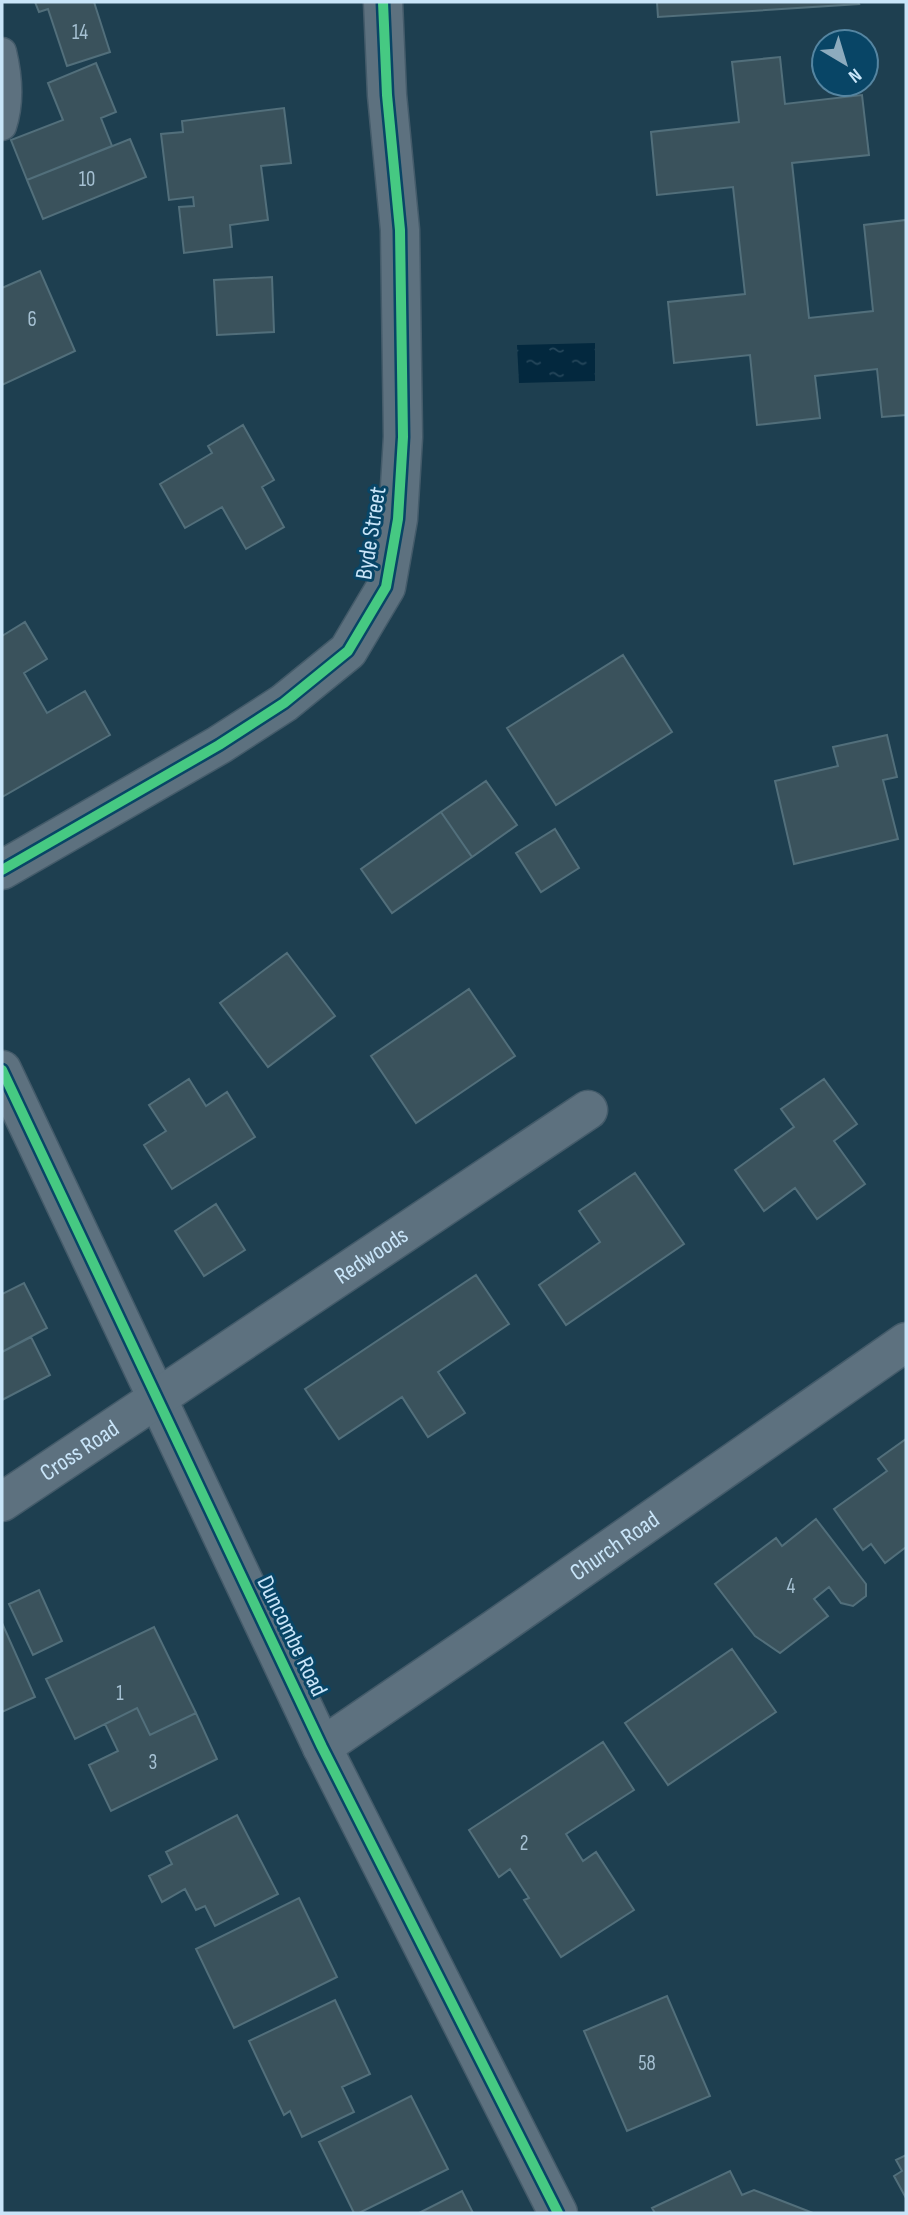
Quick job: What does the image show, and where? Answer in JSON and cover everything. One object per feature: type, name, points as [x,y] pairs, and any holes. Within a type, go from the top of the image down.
[{"type":"street","name":"Byde Street","points":[[2,870],[219,745],[284,703],[348,651],[386,587],[398,519],[403,437],[400,230],[387,95],[383,2]]},
{"type":"street","name":"Duncombe Road","points":[[2,1070],[322,1747],[558,2213]]},
{"type":"street","name":"Redwoods","points":[[156,1400],[588,1110]]},
{"type":"street","name":"Church Road","points":[[322,1747],[906,1342]]},
{"type":"street","name":"Cross Road","points":[[2,1502],[156,1400]]},
{"type":"lane","points":[[2,52],[6,72],[7,111],[2,126]]},
{"type":"water","points":[[595,343],[595,381],[519,383],[517,345]]},
{"type":"building","points":[[35,2],[94,2],[110,52],[67,66],[48,9],[39,12]]},
{"type":"building","points":[[657,2],[858,2],[859,4],[658,17]]},
{"type":"building","points":[[780,57],[785,104],[862,98],[869,155],[792,163],[809,318],[873,311],[864,225],[906,220],[906,415],[882,417],[877,369],[815,376],[820,418],[757,425],[750,355],[674,363],[668,302],[745,294],[733,187],[657,195],[651,132],[739,122],[732,62]]},
{"type":"building","points":[[96,63],[116,112],[101,118],[112,146],[27,180],[11,140],[63,120],[48,83]]},
{"type":"building","points":[[284,108],[291,163],[261,166],[268,220],[230,225],[232,247],[184,253],[179,207],[194,206],[193,197],[169,200],[161,134],[183,132],[182,121]]},
{"type":"building","points":[[130,139],[146,177],[43,219],[27,180]]},
{"type":"building","points":[[40,271],[75,351],[2,385],[2,288]]},
{"type":"building","points":[[272,277],[274,332],[217,335],[214,280]]},
{"type":"building","points":[[243,425],[274,480],[262,487],[284,527],[246,549],[222,507],[185,528],[160,484],[212,453],[208,446]]},
{"type":"building","points":[[25,622],[47,659],[24,673],[47,713],[85,691],[110,735],[2,797],[2,636]]},
{"type":"building","points":[[623,655],[672,732],[556,805],[507,728]]},
{"type":"building","points":[[887,735],[897,777],[883,780],[898,839],[794,864],[775,781],[838,766],[833,747]]},
{"type":"building","points":[[486,781],[517,825],[472,857],[441,812]]},
{"type":"building","points":[[441,812],[472,857],[392,913],[361,869]]},
{"type":"building","points":[[555,829],[579,868],[541,892],[516,853]]},
{"type":"building","points":[[287,953],[335,1016],[268,1067],[220,1003]]},
{"type":"building","points":[[469,989],[515,1056],[416,1123],[371,1056]]},
{"type":"building","points":[[189,1079],[206,1106],[227,1092],[255,1137],[172,1189],[144,1145],[166,1131],[149,1105]]},
{"type":"building","points":[[824,1079],[857,1124],[834,1141],[865,1184],[817,1219],[795,1188],[764,1211],[735,1170],[794,1127],[781,1109]]},
{"type":"building","points":[[635,1173],[684,1244],[566,1325],[539,1285],[600,1242],[579,1211]]},
{"type":"building","points":[[216,1204],[245,1250],[204,1276],[175,1231]]},
{"type":"building","points":[[476,1275],[509,1324],[438,1372],[465,1413],[428,1437],[402,1397],[339,1439],[305,1389]]},
{"type":"building","points":[[24,1283],[47,1328],[2,1352],[2,1294]]},
{"type":"building","points":[[31,1337],[50,1375],[2,1400],[2,1352]]},
{"type":"building","points":[[906,1439],[906,1547],[885,1563],[871,1544],[863,1550],[834,1509],[887,1471],[878,1459]]},
{"type":"building","points":[[816,1519],[866,1584],[866,1596],[853,1606],[841,1603],[829,1587],[814,1599],[828,1616],[780,1653],[755,1636],[715,1584],[776,1538],[782,1546]]},
{"type":"building","points":[[39,1590],[62,1641],[33,1655],[9,1604]]},
{"type":"building","points":[[2,1623],[35,1697],[2,1712]]},
{"type":"building","points":[[154,1627],[196,1713],[150,1735],[137,1708],[75,1739],[46,1679]]},
{"type":"building","points":[[732,1649],[776,1712],[668,1785],[625,1723]]},
{"type":"building","points":[[137,1708],[150,1735],[196,1713],[217,1759],[111,1811],[89,1765],[118,1751],[105,1724]]},
{"type":"building","points":[[603,1742],[634,1790],[566,1834],[583,1861],[596,1852],[634,1910],[561,1957],[524,1900],[529,1898],[510,1869],[499,1877],[469,1830]]},
{"type":"building","points":[[237,1815],[278,1894],[215,1926],[205,1906],[196,1910],[185,1889],[162,1902],[149,1876],[172,1864],[166,1852]]},
{"type":"building","points":[[299,1898],[337,1977],[234,2028],[196,1949]]},
{"type":"building","points":[[667,1996],[710,2096],[627,2131],[584,2031]]},
{"type":"building","points":[[335,2000],[370,2074],[342,2087],[354,2112],[302,2137],[290,2111],[284,2115],[249,2041]]},
{"type":"building","points":[[411,2096],[448,2169],[359,2213],[354,2213],[319,2142]]},
{"type":"building","points":[[906,2155],[906,2198],[894,2176],[902,2171],[896,2160]]},
{"type":"building","points":[[730,2171],[742,2195],[754,2190],[813,2213],[655,2213],[652,2208]]},
{"type":"building","points":[[462,2191],[473,2213],[419,2213]]},
{"type":"cycle path","points":[[2,870],[219,745],[284,703],[348,651],[386,587],[398,519],[403,437],[400,230],[387,95],[383,2]]},
{"type":"cycle path","points":[[2,1070],[322,1747],[558,2213]]}]
